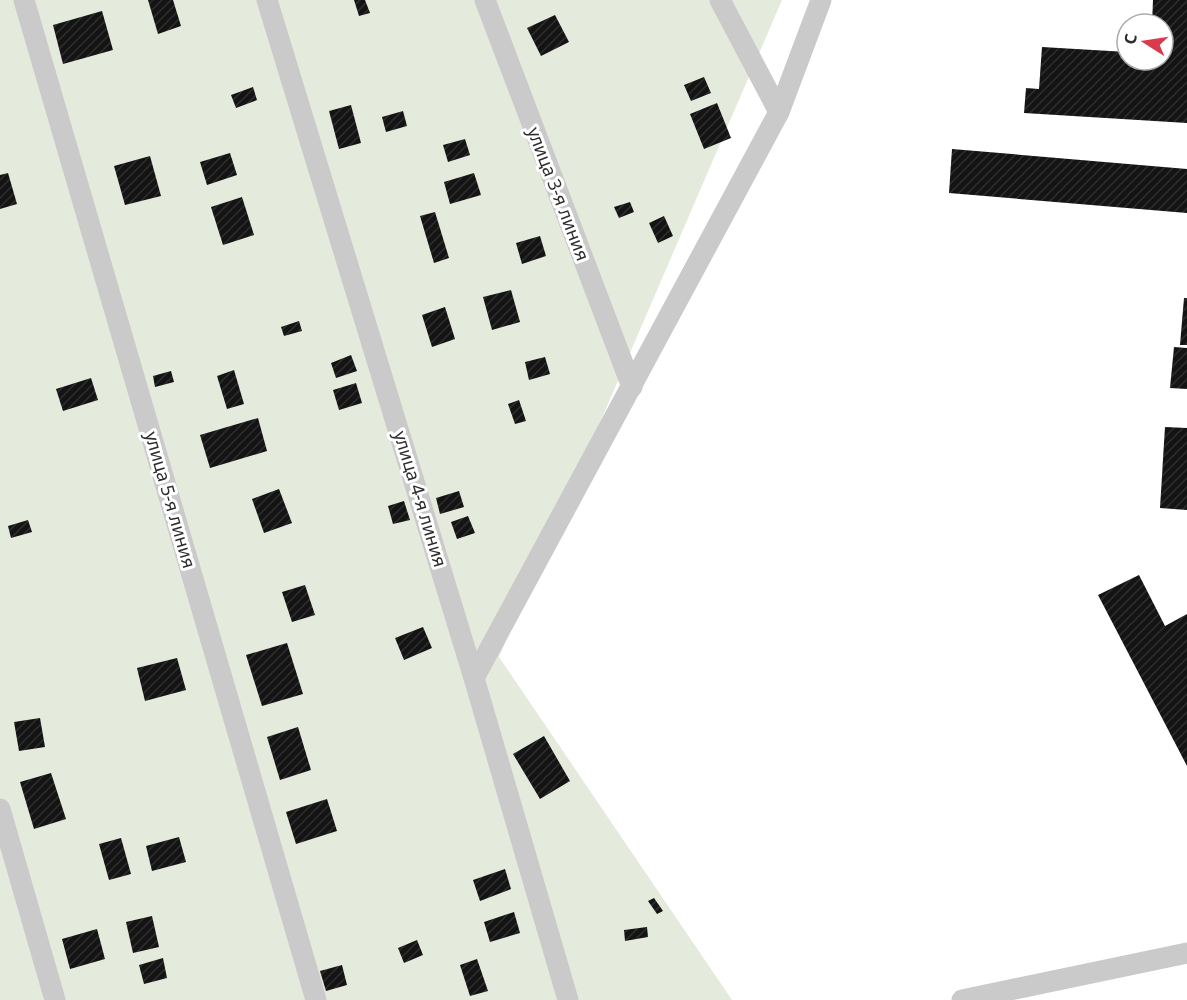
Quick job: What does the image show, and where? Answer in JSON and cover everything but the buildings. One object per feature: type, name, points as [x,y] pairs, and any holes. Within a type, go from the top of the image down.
[{"type":"street","name":"улица 5-я линия","points":[[24,0],[316,1000]]},
{"type":"street","name":"улица 4-я линия","points":[[267,0],[474,678],[568,1000]]},
{"type":"street","name":"улица 3-я линия","points":[[485,0],[632,387]]},
{"type":"street","points":[[720,0],[779,112]]},
{"type":"street","points":[[474,678],[779,112],[821,0]]},
{"type":"street","points":[[0,810],[55,1000]]},
{"type":"street","points":[[962,1000],[1187,952]]},
{"type":"shaded area","points":[[0,0],[782,0],[499,657],[732,1000],[0,1000]]}]
